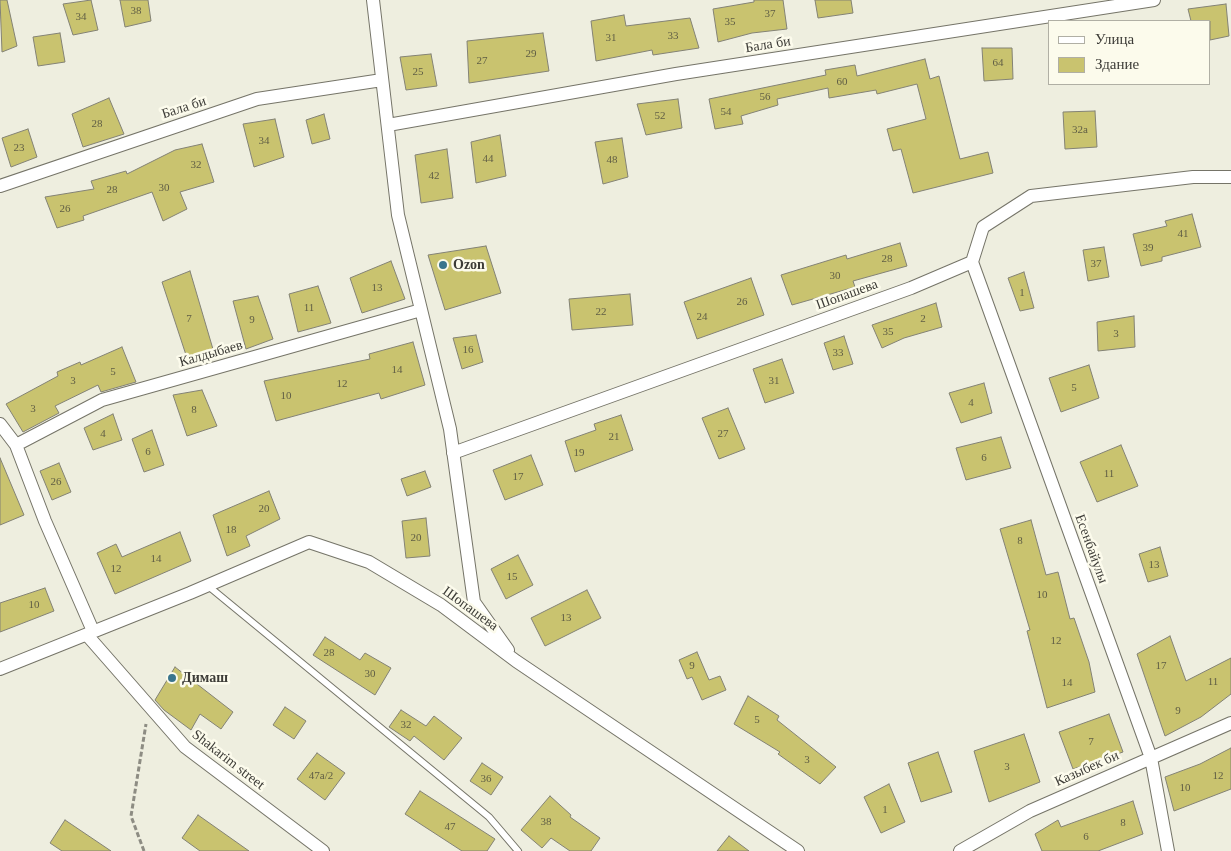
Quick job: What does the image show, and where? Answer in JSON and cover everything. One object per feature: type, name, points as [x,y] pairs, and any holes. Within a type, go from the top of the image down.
[{"type":"street","points":[[373,0],[398,215],[453,453],[474,602],[516,661]]},
{"type":"street","name":"Бала би","points":[[388,126],[676,74],[1154,0]]},
{"type":"street","name":"Бала би","points":[[0,186],[256,99],[382,80]]},
{"type":"street","points":[[972,262],[983,227],[1031,196],[1193,177],[1231,177]]},
{"type":"street","name":"Шопашева","points":[[453,453],[911,288],[972,262]]},
{"type":"street","name":"Есенбайулы","points":[[972,262],[1150,758],[1168,851]]},
{"type":"street","name":"Калдыбаев","points":[[16,445],[102,400],[421,310]]},
{"type":"street","name":"Shakarim street","points":[[0,424],[16,445],[90,633],[185,747],[322,851]]},
{"type":"street","name":"Шопашева","points":[[0,669],[309,542],[369,562],[441,605],[516,661],[798,851]]},
{"type":"street","name":"Казыбек би","points":[[960,851],[1030,811],[1231,723]]},
{"type":"lane","points":[[207,585],[489,817],[518,851]]},
{"type":"path","points":[[144,851],[131,816],[149,706]]},
{"type":"building","points":[[0,0],[7,0],[17,46],[2,52]]},
{"type":"building","points":[[91,0],[98,30],[73,35],[63,4]]},
{"type":"building","points":[[120,0],[148,0],[151,21],[125,27]]},
{"type":"building","points":[[754,0],[783,0],[787,29],[752,33],[718,42],[713,9],[754,2]]},
{"type":"building","points":[[815,0],[851,0],[853,13],[818,18]]},
{"type":"building","points":[[1226,4],[1229,36],[1211,40],[1211,20],[1191,20],[1188,9]]},
{"type":"building","points":[[624,15],[626,26],[690,18],[699,48],[653,55],[652,50],[596,61],[591,21]]},
{"type":"building","points":[[60,33],[65,62],[38,66],[33,37]]},
{"type":"building","points":[[543,33],[549,71],[469,83],[467,41]]},
{"type":"building","points":[[982,48],[1012,48],[1013,79],[984,81]]},
{"type":"building","points":[[431,54],[437,86],[406,90],[400,57]]},
{"type":"building","points":[[925,59],[930,79],[939,76],[960,159],[988,152],[993,173],[913,193],[901,149],[893,151],[887,129],[926,119],[917,84],[877,94],[876,90],[829,98],[828,88],[777,99],[778,105],[741,116],[743,124],[715,129],[709,99],[826,75],[825,70],[855,65],[857,76]]},
{"type":"building","points":[[109,98],[124,134],[83,147],[72,114]]},
{"type":"building","points":[[678,99],[682,128],[646,135],[637,104]]},
{"type":"building","points":[[1095,111],[1097,147],[1065,149],[1063,112]]},
{"type":"building","points":[[324,114],[330,139],[312,144],[306,120]]},
{"type":"building","points":[[275,119],[284,157],[254,167],[243,124]]},
{"type":"building","points":[[28,129],[37,157],[11,167],[2,138]]},
{"type":"building","points":[[500,135],[506,176],[476,183],[471,142]]},
{"type":"building","points":[[622,138],[628,177],[603,184],[595,142]]},
{"type":"building","points":[[202,144],[214,182],[180,192],[187,209],[163,221],[152,192],[83,216],[84,220],[57,228],[45,197],[94,189],[91,181],[126,171],[127,174],[175,150]]},
{"type":"building","points":[[447,149],[453,198],[421,203],[415,155]]},
{"type":"building","points":[[1192,214],[1201,247],[1162,257],[1162,261],[1141,266],[1133,234],[1167,226],[1165,221]]},
{"type":"building","points":[[900,243],[907,266],[853,281],[855,287],[792,305],[781,275],[846,255],[847,259]]},
{"type":"building","points":[[486,246],[501,293],[445,310],[428,255]]},
{"type":"building","points":[[1104,247],[1109,277],[1088,281],[1083,250]]},
{"type":"building","points":[[391,261],[405,299],[362,313],[350,278]]},
{"type":"building","points":[[190,271],[215,356],[187,358],[162,282]]},
{"type":"building","points":[[1024,272],[1034,308],[1020,311],[1008,278]]},
{"type":"building","points":[[751,278],[764,315],[697,339],[684,302]]},
{"type":"building","points":[[318,286],[331,323],[298,332],[289,294]]},
{"type":"building","points":[[630,294],[633,325],[572,330],[569,299]]},
{"type":"building","points":[[258,296],[273,339],[246,349],[233,301]]},
{"type":"building","points":[[936,303],[942,327],[904,338],[882,348],[872,325]]},
{"type":"building","points":[[1134,316],[1135,347],[1098,351],[1097,322]]},
{"type":"building","points":[[476,335],[483,362],[462,369],[453,338]]},
{"type":"building","points":[[844,336],[853,364],[833,370],[824,343]]},
{"type":"building","points":[[413,342],[425,385],[381,399],[379,393],[276,421],[264,381],[370,359],[369,354]]},
{"type":"building","points":[[122,347],[136,382],[101,392],[98,385],[55,406],[59,413],[23,432],[6,404],[58,376],[57,372],[80,362],[81,365]]},
{"type":"building","points":[[782,359],[794,393],[765,403],[753,369]]},
{"type":"building","points":[[1089,365],[1099,398],[1061,412],[1049,378]]},
{"type":"building","points":[[984,383],[992,413],[961,423],[949,393]]},
{"type":"building","points":[[202,390],[217,426],[187,436],[173,395]]},
{"type":"building","points":[[728,408],[745,449],[719,459],[702,418]]},
{"type":"building","points":[[113,414],[122,440],[93,450],[84,428]]},
{"type":"building","points":[[621,415],[633,450],[575,472],[565,441],[596,430],[594,424]]},
{"type":"building","points":[[152,430],[164,465],[144,472],[132,439]]},
{"type":"building","points":[[1001,437],[1011,468],[966,480],[956,448]]},
{"type":"building","points":[[1121,445],[1138,486],[1097,502],[1080,462]]},
{"type":"building","points":[[531,455],[543,485],[505,500],[493,470]]},
{"type":"building","points":[[0,458],[24,515],[0,525]]},
{"type":"building","points":[[59,463],[71,492],[52,500],[40,471]]},
{"type":"building","points":[[425,471],[431,487],[407,496],[401,479]]},
{"type":"building","points":[[269,491],[280,519],[246,536],[250,546],[227,556],[213,515]]},
{"type":"building","points":[[426,518],[430,556],[406,558],[402,521]]},
{"type":"building","points":[[1031,520],[1046,575],[1058,572],[1070,619],[1074,618],[1089,662],[1095,692],[1047,708],[1027,631],[1030,630],[1000,529]]},
{"type":"building","points":[[180,532],[191,561],[115,594],[97,553],[116,544],[122,557]]},
{"type":"building","points":[[1160,547],[1168,576],[1148,582],[1139,554]]},
{"type":"building","points":[[518,555],[533,585],[506,599],[491,569]]},
{"type":"building","points":[[45,588],[54,611],[0,632],[0,603]]},
{"type":"building","points":[[587,590],[601,618],[545,646],[531,618]]},
{"type":"building","points":[[1170,636],[1186,681],[1231,658],[1231,694],[1201,717],[1165,736],[1137,654]]},
{"type":"building","points":[[325,637],[360,660],[365,653],[391,668],[375,695],[313,655]]},
{"type":"building","points":[[697,652],[709,680],[720,676],[726,690],[702,700],[692,677],[687,679],[679,660]]},
{"type":"building","points":[[175,667],[233,712],[221,729],[200,714],[191,730],[164,710],[155,700]]},
{"type":"building","points":[[748,696],[779,716],[777,720],[836,767],[820,784],[778,754],[780,752],[734,724]]},
{"type":"building","points":[[285,707],[306,721],[294,739],[273,725]]},
{"type":"building","points":[[401,710],[426,726],[434,716],[462,738],[444,760],[414,736],[410,741],[389,727]]},
{"type":"building","points":[[1109,714],[1123,752],[1073,769],[1059,732]]},
{"type":"building","points":[[1024,734],[1040,782],[989,802],[974,751]]},
{"type":"building","points":[[1231,748],[1231,789],[1174,811],[1165,777],[1200,764]]},
{"type":"building","points":[[938,752],[952,792],[921,802],[908,763]]},
{"type":"building","points":[[317,753],[345,773],[325,800],[297,779]]},
{"type":"building","points":[[482,763],[503,777],[491,795],[470,781]]},
{"type":"building","points":[[889,784],[905,822],[881,833],[864,797]]},
{"type":"building","points":[[420,791],[495,839],[487,851],[462,851],[405,814]]},
{"type":"building","points":[[550,796],[571,815],[570,817],[600,838],[591,851],[570,851],[551,838],[542,848],[521,830]]},
{"type":"building","points":[[1133,801],[1143,834],[1098,851],[1042,851],[1035,834],[1058,820],[1061,827]]},
{"type":"building","points":[[198,815],[249,851],[200,851],[182,838]]},
{"type":"building","points":[[65,820],[111,851],[62,851],[50,843]]},
{"type":"building","points":[[729,836],[749,851],[717,851]]},
{"type":"place","name":"Ozon","points":[[443,265]]},
{"type":"place","name":"Димаш","points":[[172,678]]}]
